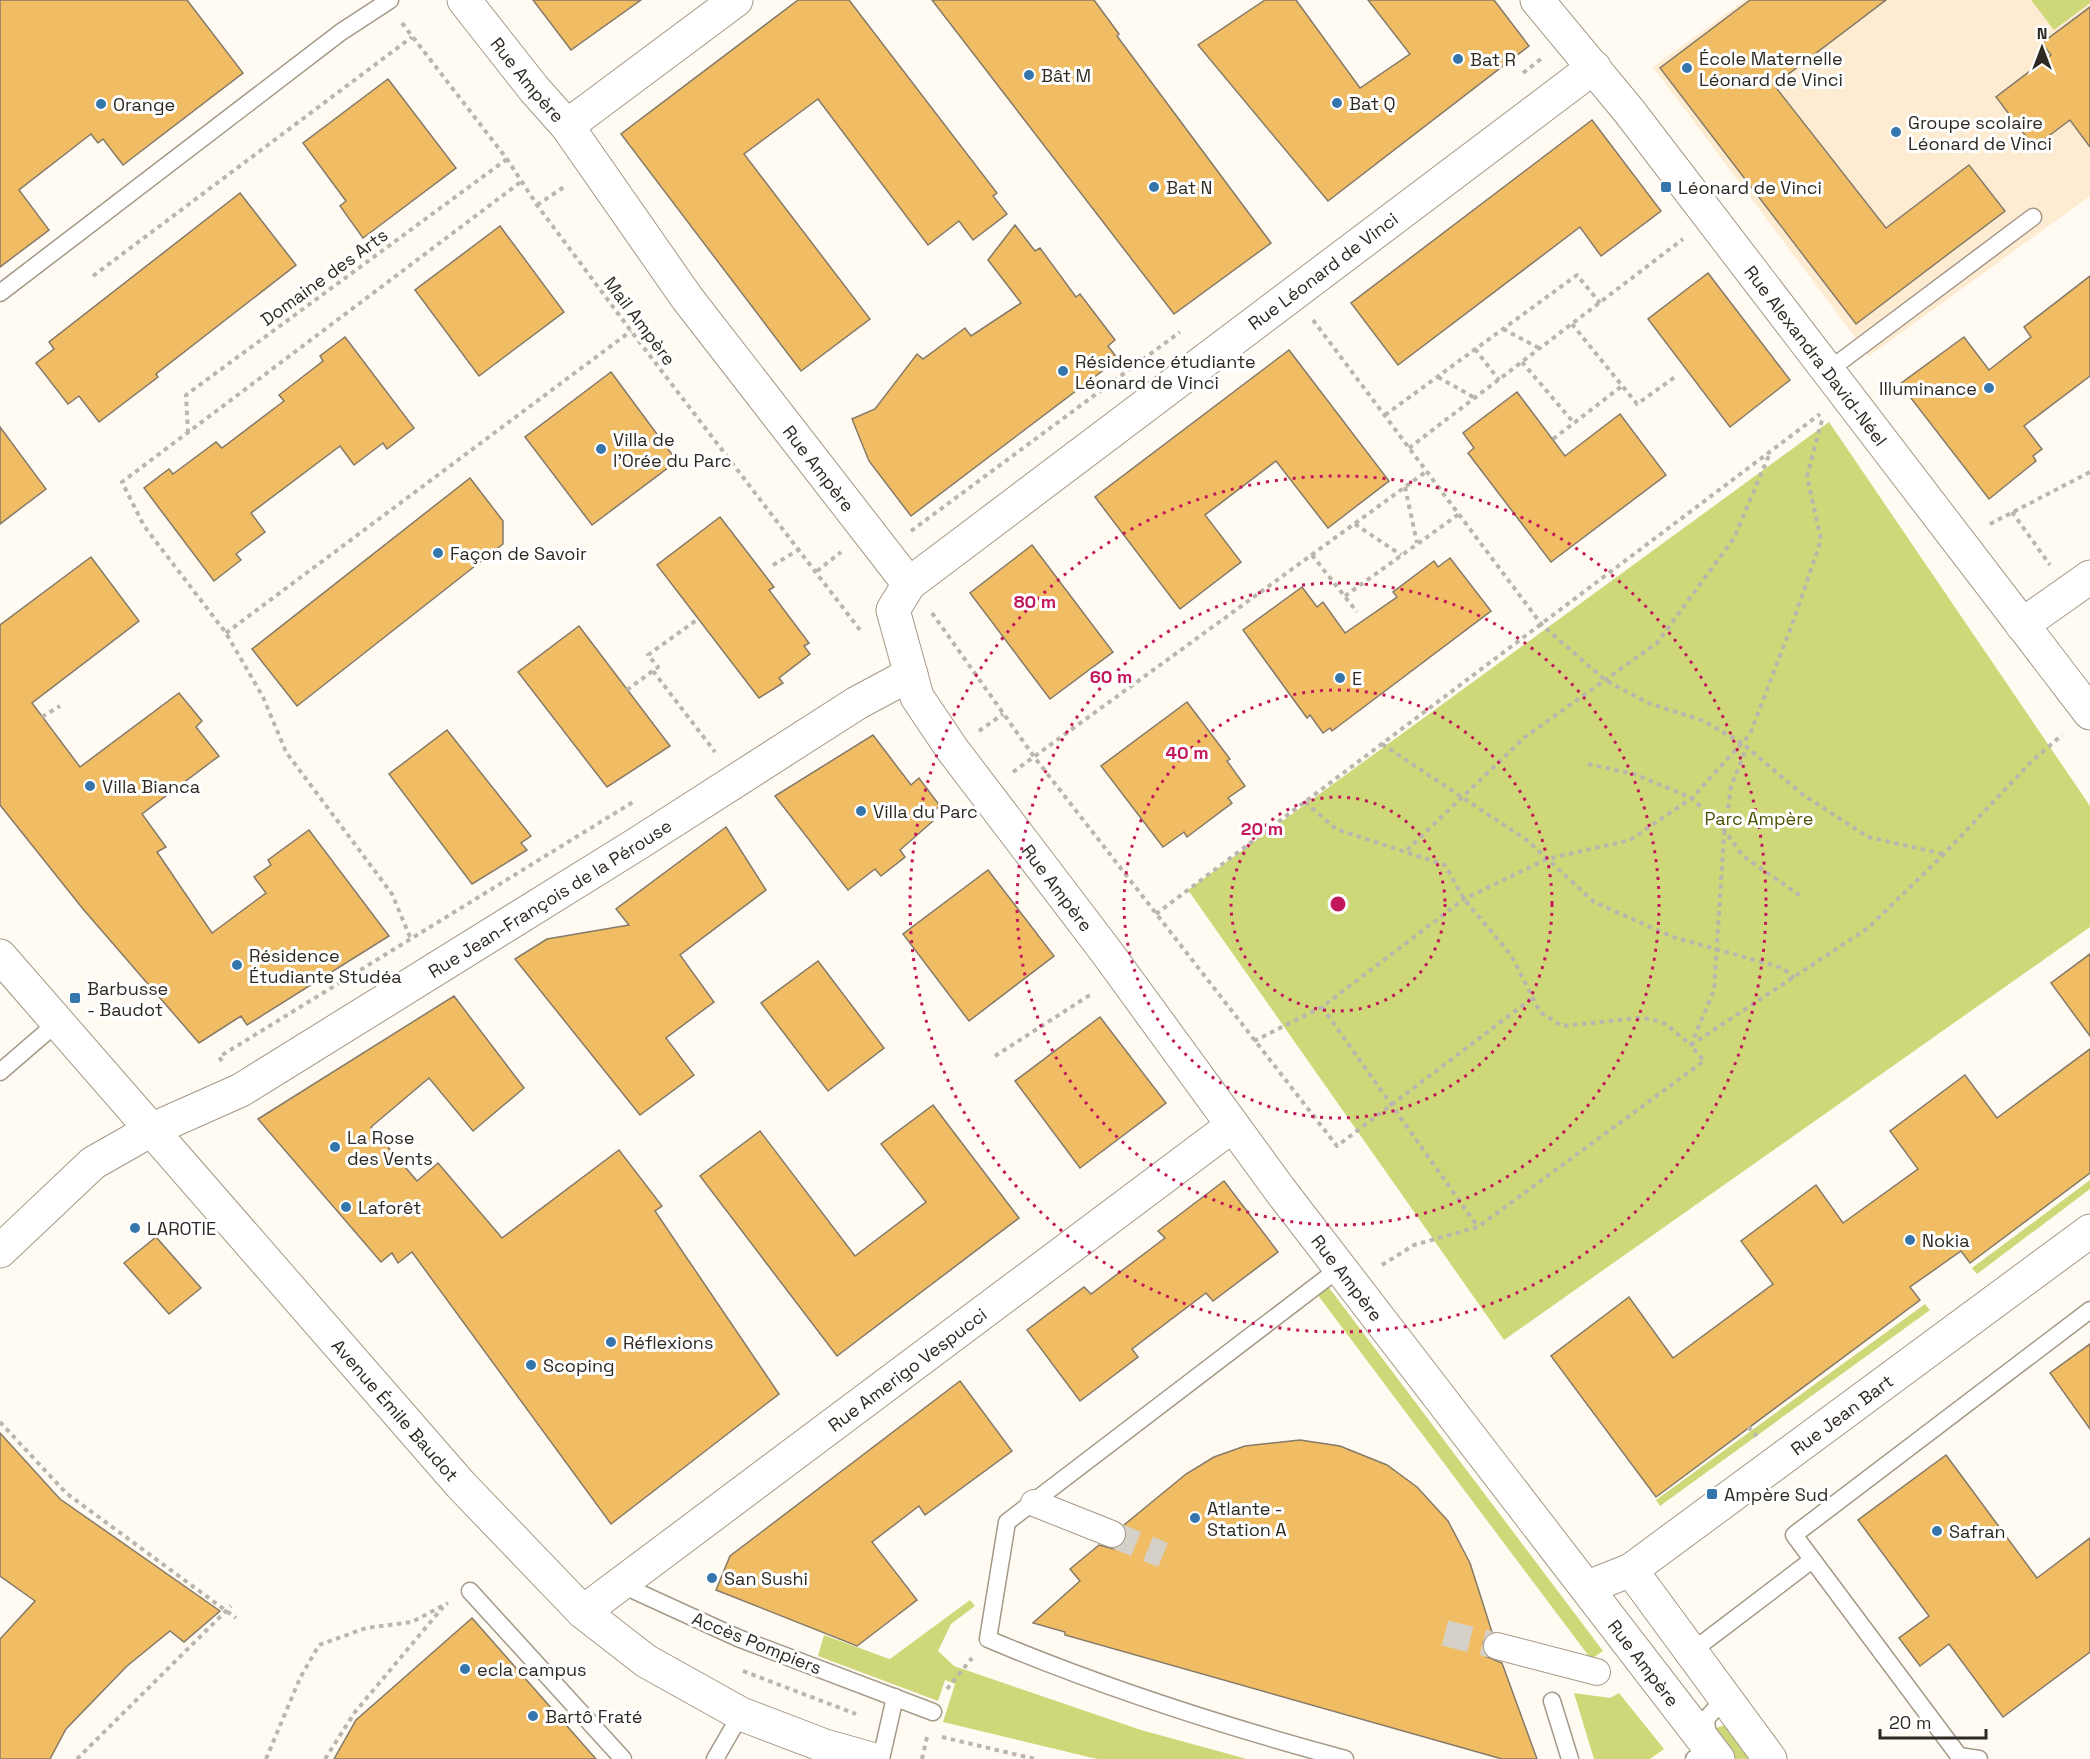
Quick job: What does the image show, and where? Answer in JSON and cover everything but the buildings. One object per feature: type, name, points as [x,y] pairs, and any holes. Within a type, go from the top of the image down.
[{"type":"street","name":"Rue Ampère","points":[[464,0],[534,89],[567,126],[694,307],[918,595],[893,610],[916,697],[952,749],[1105,950],[1232,1126],[1588,1587],[1707,1756]]},
{"type":"street","points":[[567,126],[736,0]]},
{"type":"street","name":"Rue Alexandra David-Néel","points":[[1537,0],[1594,67],[1829,370],[2022,625],[2079,722]]},
{"type":"street","name":"Rue Léonard de Vinci","points":[[918,595],[1594,67]]},
{"type":"street","points":[[2022,625],[2090,577]]},
{"type":"street","name":"Rue Jean-François de la Pérouse","points":[[0,1251],[93,1163],[151,1130],[241,1090],[637,844],[857,703],[911,674]]},
{"type":"street","name":"Avenue Émile Baudot","points":[[0,956],[461,1485],[583,1612],[646,1661],[741,1714],[825,1746],[871,1759]]},
{"type":"street","name":"Rue Amerigo Vespucci","points":[[583,1612],[1232,1126]]},
{"type":"street","name":"Rue Jean Bart","points":[[1588,1587],[1631,1570],[2090,1232]]},
{"type":"street","points":[[1034,1503],[1112,1534]]},
{"type":"street","points":[[1631,1570],[1770,1759]]},
{"type":"street","points":[[1497,1646],[1597,1672]]},
{"type":"lane","points":[[0,292],[341,32],[389,1]]},
{"type":"lane","points":[[1829,370],[2033,217]]},
{"type":"lane","points":[[0,1072],[58,1022]]},
{"type":"lane","points":[[1345,1759],[1180,1712],[1073,1675],[988,1639],[1008,1522],[1347,1274]]},
{"type":"lane","points":[[1979,1759],[1959,1756],[1794,1535],[2090,1310]]},
{"type":"lane","points":[[1691,1652],[1812,1560]]},
{"type":"lane","name":"Accès Pompiers","points":[[620,1584],[738,1638],[933,1712]]},
{"type":"lane","points":[[470,1591],[623,1759]]},
{"type":"lane","points":[[881,1759],[895,1697]]},
{"type":"lane","points":[[1707,1756],[1706,1719],[1724,1699]]},
{"type":"lane","points":[[1552,1701],[1570,1759]]},
{"type":"lane","points":[[715,1759],[741,1714]]},
{"type":"path","name":"Mail Ampère","points":[[389,1],[412,37],[507,159],[631,332],[864,635]]},
{"type":"path","points":[[93,276],[412,37]]},
{"type":"path","points":[[1515,79],[1544,57]]},
{"type":"path","name":"Domaine des Arts","points":[[188,433],[186,395],[507,159]]},
{"type":"path","points":[[411,937],[392,894],[286,752],[263,698],[226,633],[144,526],[122,482],[522,182]]},
{"type":"path","points":[[1409,447],[1689,235]]},
{"type":"path","points":[[1385,415],[1576,275],[1600,303]]},
{"type":"path","points":[[1311,316],[1542,625],[1605,680],[1648,703],[1704,721],[1742,743],[1802,795],[1868,837],[1943,855]]},
{"type":"path","points":[[1572,324],[1637,404],[1675,377]]},
{"type":"path","points":[[910,532],[1186,328]]},
{"type":"path","points":[[1503,329],[1540,349]]},
{"type":"path","points":[[226,633],[631,332]]},
{"type":"path","points":[[1475,349],[1499,380]]},
{"type":"path","points":[[1522,362],[1574,423]]},
{"type":"path","points":[[1437,377],[1475,398]]},
{"type":"path","points":[[1553,439],[1622,386]]},
{"type":"path","points":[[1156,914],[1825,411],[1806,476],[1821,540],[1754,724],[1750,734],[1742,743],[1692,798],[1630,840],[1547,859],[1464,899],[1322,1007],[1254,1041]]},
{"type":"path","points":[[1407,850],[1525,737],[1657,643],[1734,538],[1771,451]]},
{"type":"path","points":[[1035,758],[1427,471]]},
{"type":"path","points":[[1986,525],[2090,472]]},
{"type":"path","points":[[1405,487],[1417,543]]},
{"type":"path","points":[[2012,512],[2051,566]]},
{"type":"path","points":[[1345,596],[1459,514]]},
{"type":"path","points":[[1355,524],[1401,555]]},
{"type":"path","points":[[816,571],[850,545]]},
{"type":"path","points":[[773,565],[800,549]]},
{"type":"path","points":[[1311,555],[1357,612]]},
{"type":"path","points":[[918,595],[1035,758],[1337,1146],[1531,999]]},
{"type":"path","points":[[627,690],[658,666],[648,655],[698,619]]},
{"type":"path","points":[[653,671],[714,752]]},
{"type":"path","points":[[42,717],[60,706]]},
{"type":"path","points":[[1691,1045],[1868,928],[1943,855],[2031,762],[2079,722]]},
{"type":"path","points":[[1382,744],[1528,842],[1594,902],[1673,937],[1783,968],[1794,978]]},
{"type":"path","points":[[705,758],[724,746]]},
{"type":"path","points":[[1691,1045],[1714,990],[1725,831],[1731,786],[1747,747]]},
{"type":"path","points":[[1588,764],[1634,774],[1692,798],[1725,831],[1743,856],[1802,897]]},
{"type":"path","points":[[219,1057],[634,801]]},
{"type":"path","points":[[1305,802],[1336,829],[1407,850],[1445,865],[1464,899],[1511,955],[1539,1012],[1562,1026],[1637,1018],[1652,1019],[1666,1024],[1691,1045],[1704,1061],[1478,1227],[1414,1245],[1347,1274]]},
{"type":"path","points":[[995,1056],[1100,988]]},
{"type":"path","points":[[1322,1007],[1478,1227]]},
{"type":"path","points":[[0,1422],[66,1493],[236,1618]]},
{"type":"path","points":[[266,1759],[300,1678],[319,1645],[366,1628],[412,1622],[470,1591]]},
{"type":"path","points":[[325,1759],[355,1712],[446,1605]]},
{"type":"path","points":[[76,1759],[231,1606]]},
{"type":"shaded area","name":"Groupe scolaire Léonard de Vinci","points":[[1745,0],[2090,0],[2090,196],[1869,356],[1653,67]]},
{"type":"green space","points":[[2031,0],[2090,0],[2090,3],[2054,30]]},
{"type":"green space","name":"Parc Ampère","points":[[1829,422],[2090,806],[2090,927],[1504,1340],[1188,890]]},
{"type":"green space","points":[[2090,1180],[2090,1189],[1977,1274],[1972,1268]]},
{"type":"green space","points":[[1327,1285],[1603,1651],[1591,1659],[1317,1294]]},
{"type":"green space","points":[[1925,1304],[1930,1310],[1660,1506],[1656,1500]]},
{"type":"green space","points":[[970,1600],[975,1606],[951,1624],[938,1651],[954,1666],[1141,1730],[1247,1759],[1097,1759],[943,1722],[955,1684],[945,1680],[938,1701],[818,1656],[824,1635],[892,1660],[890,1659]]},
{"type":"green space","points":[[1574,1693],[1610,1698],[1619,1693],[1664,1749],[1650,1759],[1594,1759]]},
{"type":"green space","points":[[1725,1725],[1758,1759],[1730,1759],[1713,1738],[1716,1728]]},
{"type":"tunnel","points":[[1112,1534],[1163,1555]]},
{"type":"tunnel","points":[[1445,1633],[1497,1646]]},
{"type":"place","name":"Bat R","points":[[1458,59]]},
{"type":"place","name":"École Maternelle Léonard de Vinci","points":[[1687,68]]},
{"type":"place","name":"Bât M","points":[[1029,75]]},
{"type":"place","name":"Bat Q","points":[[1337,103]]},
{"type":"place","name":"Orange","points":[[101,104]]},
{"type":"place","name":"Groupe scolaire Léonard de Vinci","points":[[1896,132]]},
{"type":"place","name":"Bat N","points":[[1154,187]]},
{"type":"place","name":"Léonard de Vinci","points":[[1666,187]]},
{"type":"place","name":"Résidence étudiante Léonard de Vinci","points":[[1063,371]]},
{"type":"place","name":"Illuminance","points":[[1989,388]]},
{"type":"place","name":"Villa de l'Orée du Parc","points":[[601,449]]},
{"type":"place","name":"Façon de Savoir","points":[[438,553]]},
{"type":"place","name":"E","points":[[1340,678]]},
{"type":"place","name":"Villa Bianca","points":[[90,786]]},
{"type":"place","name":"Villa du Parc","points":[[861,811]]},
{"type":"place","name":"Résidence Étudiante Studéa","points":[[237,965]]},
{"type":"place","name":"Barbusse - Baudot","points":[[75,998]]},
{"type":"place","name":"La Rose des Vents","points":[[335,1147]]},
{"type":"place","name":"Laforêt","points":[[346,1207]]},
{"type":"place","name":"LAROTIE","points":[[135,1228]]},
{"type":"place","name":"Nokia","points":[[1910,1240]]},
{"type":"place","name":"Réflexions","points":[[611,1342]]},
{"type":"place","name":"Scoping","points":[[531,1365]]},
{"type":"place","name":"Ampère Sud","points":[[1712,1494]]},
{"type":"place","name":"Atlante - Station A","points":[[1195,1518]]},
{"type":"place","name":"Safran","points":[[1937,1531]]},
{"type":"place","name":"San Sushi","points":[[712,1578]]},
{"type":"place","name":"ecla campus","points":[[465,1669]]},
{"type":"place","name":"Bartô Fraté","points":[[533,1716]]}]
